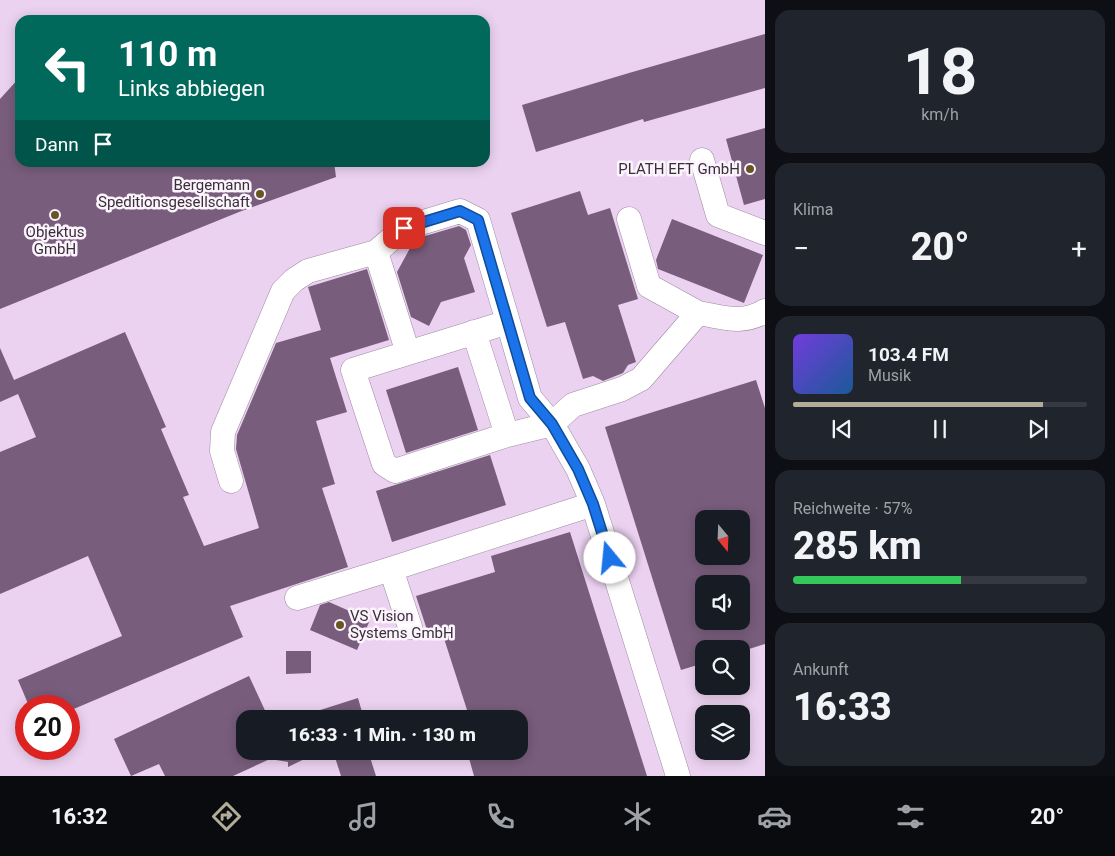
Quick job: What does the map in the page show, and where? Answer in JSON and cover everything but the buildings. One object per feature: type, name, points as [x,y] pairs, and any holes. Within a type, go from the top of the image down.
[{"type":"lane","points":[[702,160],[718,215],[765,233]]},
{"type":"lane","points":[[231,481],[222,451],[223,432],[283,291],[294,280],[308,271],[376,252],[404,228],[460,211],[478,220],[530,398],[552,424],[578,469],[593,504],[678,776]]},
{"type":"lane","points":[[629,219],[649,286],[698,312],[742,320],[756,316],[765,310]]},
{"type":"lane","points":[[376,252],[408,353]]},
{"type":"lane","points":[[508,322],[353,370],[384,464],[395,471],[507,435],[552,424],[573,405],[622,389],[641,379],[698,312]]},
{"type":"lane","points":[[474,332],[507,435]]},
{"type":"lane","points":[[297,598],[593,504]]},
{"type":"lane","points":[[391,569],[410,627]]},
{"type":"shaded area","points":[[0,0],[765,0],[765,776],[0,776]]},
{"type":"place","name":"PLATH EFT GmbH","points":[[750,169]]},
{"type":"place","name":"Bergemann Speditionsgesellschaft","points":[[260,194]]},
{"type":"place","name":"Objektus GmbH","points":[[55,215]]},
{"type":"place","name":"VS Vision Systems GmbH","points":[[340,625]]},
{"type":"route","points":[[404,228],[460,211],[478,220],[530,398],[552,424],[578,469],[593,504],[610,558]]}]
